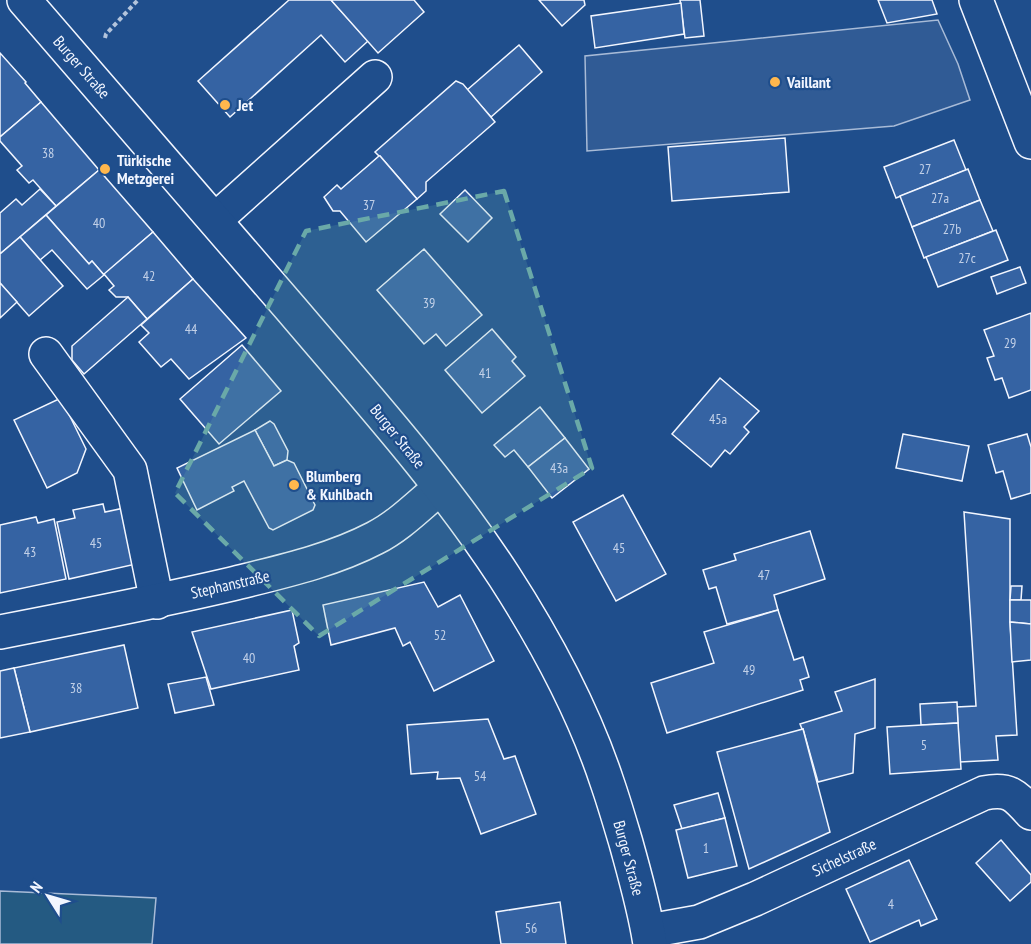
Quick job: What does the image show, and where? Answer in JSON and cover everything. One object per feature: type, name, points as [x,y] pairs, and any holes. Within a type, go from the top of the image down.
[{"type":"main road","name":"Burger Straße","points":[[24,0],[396,432],[505,578],[565,685],[607,780],[650,938]]},
{"type":"main road","points":[[976,0],[1031,142]]},
{"type":"main road","points":[[215,220],[375,77]]},
{"type":"main road","points":[[46,354],[130,470],[157,602]]},
{"type":"main road","name":"Stephanstraße","points":[[0,632],[157,602],[281,572],[333,556],[375,538],[391,528],[440,488]]},
{"type":"main road","name":"Sichelstraße","points":[[650,938],[699,922],[755,899],[984,793],[994,791],[1011,793],[1031,813]]},
{"type":"path","points":[[98,86],[106,34],[138,0]]},
{"type":"highlighted area","points":[[504,191],[592,468],[319,636],[175,493],[306,231]]},
{"type":"shaded area","name":"Vaillant","points":[[938,20],[958,64],[970,100],[894,126],[587,151],[585,56]]},
{"type":"shaded area","points":[[0,891],[156,898],[152,944],[0,944]]},
{"type":"building","points":[[289,0],[331,0],[368,41],[345,62],[321,35],[230,117],[198,81]]},
{"type":"building","points":[[331,0],[414,0],[424,12],[378,53]]},
{"type":"building","points":[[539,0],[584,0],[585,5],[562,26]]},
{"type":"building","points":[[680,0],[700,0],[704,36],[685,38]]},
{"type":"building","points":[[878,0],[932,0],[937,14],[887,23]]},
{"type":"building","points":[[681,3],[684,34],[595,48],[591,16]]},
{"type":"building","points":[[519,45],[542,72],[491,117],[467,90]]},
{"type":"building","points":[[0,53],[41,102],[0,137]]},
{"type":"building","points":[[456,81],[463,84],[495,122],[426,182],[426,191],[417,199],[375,152]]},
{"type":"building","points":[[41,102],[99,170],[56,206],[33,180],[29,183],[17,170],[22,166],[0,141],[0,137]]},
{"type":"building","points":[[785,138],[789,192],[672,201],[668,147]]},
{"type":"building","points":[[954,140],[966,170],[896,198],[884,167]]},
{"type":"building","points":[[379,156],[417,199],[366,242],[340,211],[333,211],[324,197],[337,185],[341,189]]},
{"type":"building","points":[[968,169],[980,200],[912,227],[900,196]]},
{"type":"building","points":[[99,170],[153,232],[104,275],[92,261],[89,264],[46,215]]},
{"type":"building","points":[[40,189],[56,206],[0,254],[0,213],[16,199],[22,205]]},
{"type":"building","points":[[465,190],[492,218],[468,242],[440,214]]},
{"type":"building","points":[[980,200],[993,231],[924,258],[912,227]]},
{"type":"building","points":[[46,215],[89,264],[92,261],[104,275],[87,289],[52,250],[40,260],[20,237]]},
{"type":"building","points":[[996,230],[1008,260],[938,287],[926,257]]},
{"type":"building","points":[[153,232],[193,279],[147,319],[128,297],[116,297],[109,290],[114,286],[104,274]]},
{"type":"building","points":[[20,237],[63,286],[29,316],[0,283],[0,254]]},
{"type":"building","points":[[424,249],[482,315],[446,346],[436,334],[424,344],[377,290]]},
{"type":"building","points":[[1020,267],[1026,283],[997,294],[991,277]]},
{"type":"building","points":[[193,279],[246,338],[189,379],[171,359],[161,367],[139,342],[149,333],[141,325]]},
{"type":"building","points":[[0,283],[17,302],[0,318]]},
{"type":"building","points":[[128,297],[147,319],[84,374],[72,360],[72,346]]},
{"type":"building","points":[[1031,313],[1031,390],[1009,398],[1002,378],[995,380],[987,358],[994,356],[984,330]]},
{"type":"building","points":[[492,329],[516,357],[512,361],[525,376],[482,413],[445,370]]},
{"type":"building","points":[[242,345],[281,391],[219,444],[180,399]]},
{"type":"building","points":[[720,378],[759,411],[744,427],[749,432],[730,454],[725,450],[711,467],[672,434]]},
{"type":"building","points":[[61,398],[86,449],[77,473],[47,488],[14,420]]},
{"type":"building","points":[[540,407],[565,438],[528,467],[514,450],[505,457],[494,445]]},
{"type":"building","points":[[270,421],[274,424],[288,451],[287,460],[274,466],[255,430]]},
{"type":"building","points":[[255,430],[274,466],[287,460],[294,463],[315,505],[313,510],[273,530],[269,528],[244,481],[232,487],[234,491],[197,510],[177,468]]},
{"type":"building","points":[[903,434],[969,446],[962,481],[896,468]]},
{"type":"building","points":[[1027,434],[1031,447],[1031,493],[1011,499],[1003,471],[996,473],[988,445]]},
{"type":"building","points":[[565,438],[589,469],[552,498],[528,467]]},
{"type":"building","points":[[623,495],[666,574],[616,601],[573,522]]},
{"type":"building","points":[[103,504],[105,512],[124,508],[136,564],[69,579],[57,522],[75,518],[73,510]]},
{"type":"building","points":[[964,512],[1010,519],[1010,622],[1017,735],[996,736],[998,760],[960,762],[957,707],[976,706]]},
{"type":"building","points":[[36,517],[38,523],[54,519],[66,579],[0,593],[0,525]]},
{"type":"building","points":[[810,531],[825,579],[774,595],[778,610],[727,624],[716,587],[709,589],[703,570],[736,560],[734,554]]},
{"type":"building","points":[[424,582],[438,607],[460,595],[494,661],[434,691],[410,642],[403,646],[395,628],[331,645],[323,605]]},
{"type":"building","points":[[1011,586],[1022,586],[1021,600],[1010,600]]},
{"type":"building","points":[[1010,600],[1031,600],[1031,624],[1010,622]]},
{"type":"building","points":[[292,610],[299,643],[294,646],[299,670],[211,689],[192,632]]},
{"type":"building","points":[[778,610],[794,660],[803,657],[809,677],[800,680],[803,690],[667,733],[651,683],[714,663],[704,632]]},
{"type":"building","points":[[1010,622],[1031,624],[1031,660],[1012,662]]},
{"type":"building","points":[[124,645],[138,708],[30,732],[14,668]]},
{"type":"building","points":[[14,668],[30,732],[0,738],[0,671]]},
{"type":"building","points":[[206,677],[214,705],[175,713],[168,684]]},
{"type":"building","points":[[875,679],[875,728],[855,734],[853,773],[818,782],[800,724],[842,711],[835,692]]},
{"type":"building","points":[[957,702],[958,723],[921,725],[920,704]]},
{"type":"building","points":[[488,719],[504,759],[515,756],[536,814],[481,834],[460,778],[437,779],[438,772],[411,774],[407,725]]},
{"type":"building","points":[[958,723],[961,769],[890,774],[887,727]]},
{"type":"building","points":[[803,729],[830,832],[749,869],[717,752]]},
{"type":"building","points":[[718,793],[725,818],[682,829],[674,805]]},
{"type":"building","points":[[725,818],[737,866],[688,878],[676,830]]},
{"type":"building","points":[[1001,840],[1031,875],[1031,882],[1010,901],[976,863]]},
{"type":"building","points":[[909,860],[937,919],[921,926],[919,920],[870,942],[846,889]]},
{"type":"building","points":[[560,902],[566,944],[501,944],[496,912]]},
{"type":"place","name":"Vaillant","points":[[775,82]]},
{"type":"place","name":"Jet","points":[[225,105]]},
{"type":"place","name":"Türkische Metzgerei","points":[[105,169]]},
{"type":"place","name":"Blumberg & Kuhlbach","points":[[294,485]]}]
